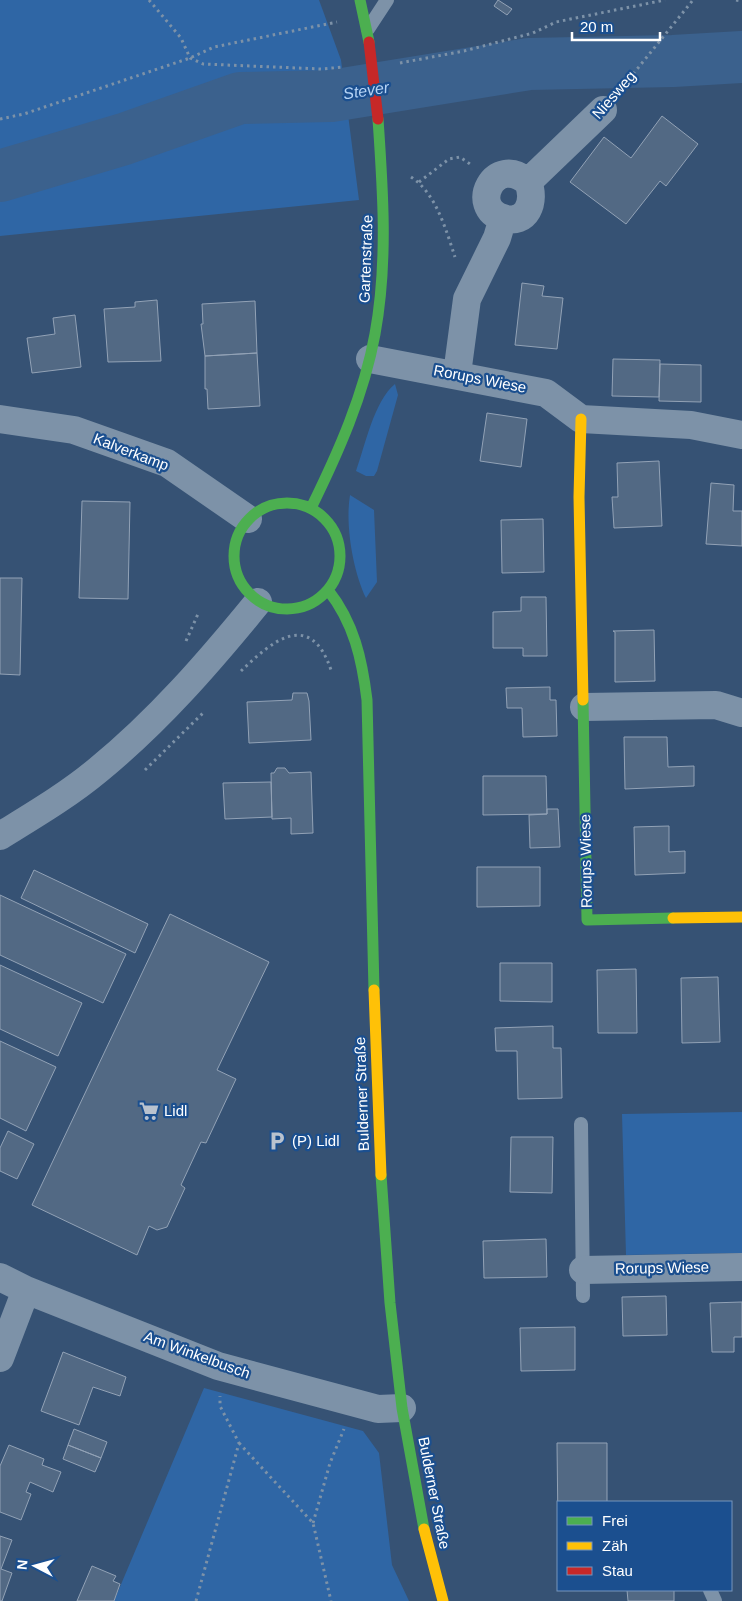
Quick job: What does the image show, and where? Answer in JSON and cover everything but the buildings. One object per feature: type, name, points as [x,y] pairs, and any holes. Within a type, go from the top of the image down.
[{"type":"street","name":"Gartenstraße","points":[[311,508],[339,450],[370,358],[379,308],[384,232],[378,119],[368,36],[360,0]]},
{"type":"street","name":"Niesweg","points":[[528,182],[604,110]]},
{"type":"street","points":[[511,173],[520,176],[528,182],[532,192],[532,203],[527,212],[518,218],[497,216],[489,208],[486,198],[487,188],[493,180],[501,175],[511,173]]},
{"type":"street","points":[[457,374],[467,299],[497,238],[503,218]]},
{"type":"street","name":"Rorups Wiese","points":[[370,358],[546,393],[581,418],[579,497],[587,920],[742,917]]},
{"type":"street","points":[[581,418],[691,425],[742,435]]},
{"type":"street","name":"Kalverkamp","points":[[0,419],[74,430],[167,463],[248,519]]},
{"type":"street","points":[[288,502],[311,508],[326,519],[334,531],[339,544],[338,573],[328,590],[320,598],[306,606],[290,610],[273,608],[258,602],[246,591],[237,577],[234,561],[234,544],[248,519],[262,508],[275,504],[288,502]]},
{"type":"street","name":"Bulderner Straße","points":[[328,590],[342,608],[362,656],[367,700],[378,1140],[390,1303],[402,1408],[421,1518],[443,1601]]},
{"type":"street","points":[[0,836],[56,801],[97,771],[136,738],[202,671],[258,602]]},
{"type":"street","points":[[584,707],[716,705],[742,713]]},
{"type":"street","name":"Rorups Wiese","points":[[583,1270],[742,1267]]},
{"type":"street","name":"Am Winkelbusch","points":[[0,1277],[26,1290],[218,1366],[378,1409],[402,1408]]},
{"type":"street","points":[[0,1358],[26,1290]]},
{"type":"lane","points":[[368,36],[387,0]]},
{"type":"lane","points":[[580,1124],[583,1296]]},
{"type":"path","points":[[149,0],[180,38],[190,58]]},
{"type":"path","points":[[556,22],[665,0]]},
{"type":"path","name":"Niesweg","points":[[604,110],[693,0]]},
{"type":"path","points":[[736,0],[742,1]]},
{"type":"path","points":[[0,119],[24,114],[190,58],[214,47],[337,23]]},
{"type":"path","points":[[418,182],[448,159],[460,157],[493,180]]},
{"type":"path","points":[[406,176],[418,182],[443,222],[467,299]]},
{"type":"path","points":[[184,645],[198,614]]},
{"type":"path","points":[[259,654],[276,640],[294,635],[319,645],[332,674]]},
{"type":"path","points":[[218,1366],[220,1406],[239,1443],[312,1523],[331,1601]]},
{"type":"path","points":[[312,1523],[330,1463],[355,1403]]},
{"type":"path","points":[[196,1601],[239,1443]]},
{"type":"shaded area","points":[[0,0],[319,0],[341,60],[359,200],[0,236]]},
{"type":"shaded area","points":[[395,384],[398,395],[377,471],[374,476],[366,476],[356,471],[376,412],[381,401]]},
{"type":"shaded area","points":[[350,495],[374,510],[377,582],[366,598],[357,575],[351,548],[349,534]]},
{"type":"shaded area","points":[[742,1112],[742,1253],[626,1255],[622,1114]]},
{"type":"shaded area","points":[[204,1388],[363,1431],[379,1453],[392,1565],[409,1601],[114,1601]]},
{"type":"waterway","name":"Stever","points":[[0,176],[124,139],[240,98],[331,96],[529,64],[673,61],[742,57]]},
{"type":"traffic: fast","points":[[360,0],[369,42]]},
{"type":"traffic: fast","points":[[311,508],[349,423],[364,379],[375,334],[382,281],[383,254],[383,200],[378,119]]},
{"type":"traffic: fast","points":[[287,503],[307,507],[325,518],[336,536],[340,556],[336,576],[325,594],[307,605],[287,609],[267,605],[249,594],[238,576],[234,556],[238,536],[249,518],[267,507],[287,503]]},
{"type":"traffic: fast","points":[[328,590],[344,615],[355,642],[367,700],[374,990]]},
{"type":"traffic: fast","points":[[583,700],[587,920],[673,918]]},
{"type":"traffic: fast","points":[[381,1175],[390,1303],[402,1408],[424,1529]]},
{"type":"traffic: slow","points":[[581,419],[579,497],[583,700]]},
{"type":"traffic: slow","points":[[673,918],[742,917]]},
{"type":"traffic: slow","points":[[374,990],[381,1175]]},
{"type":"traffic: slow","points":[[424,1529],[443,1601]]},
{"type":"traffic: jam","points":[[369,42],[378,119]]},
{"type":"place","name":"Lidl","points":[[149,1111]]},
{"type":"place","name":"(P) Lidl","points":[[277,1141]]}]
